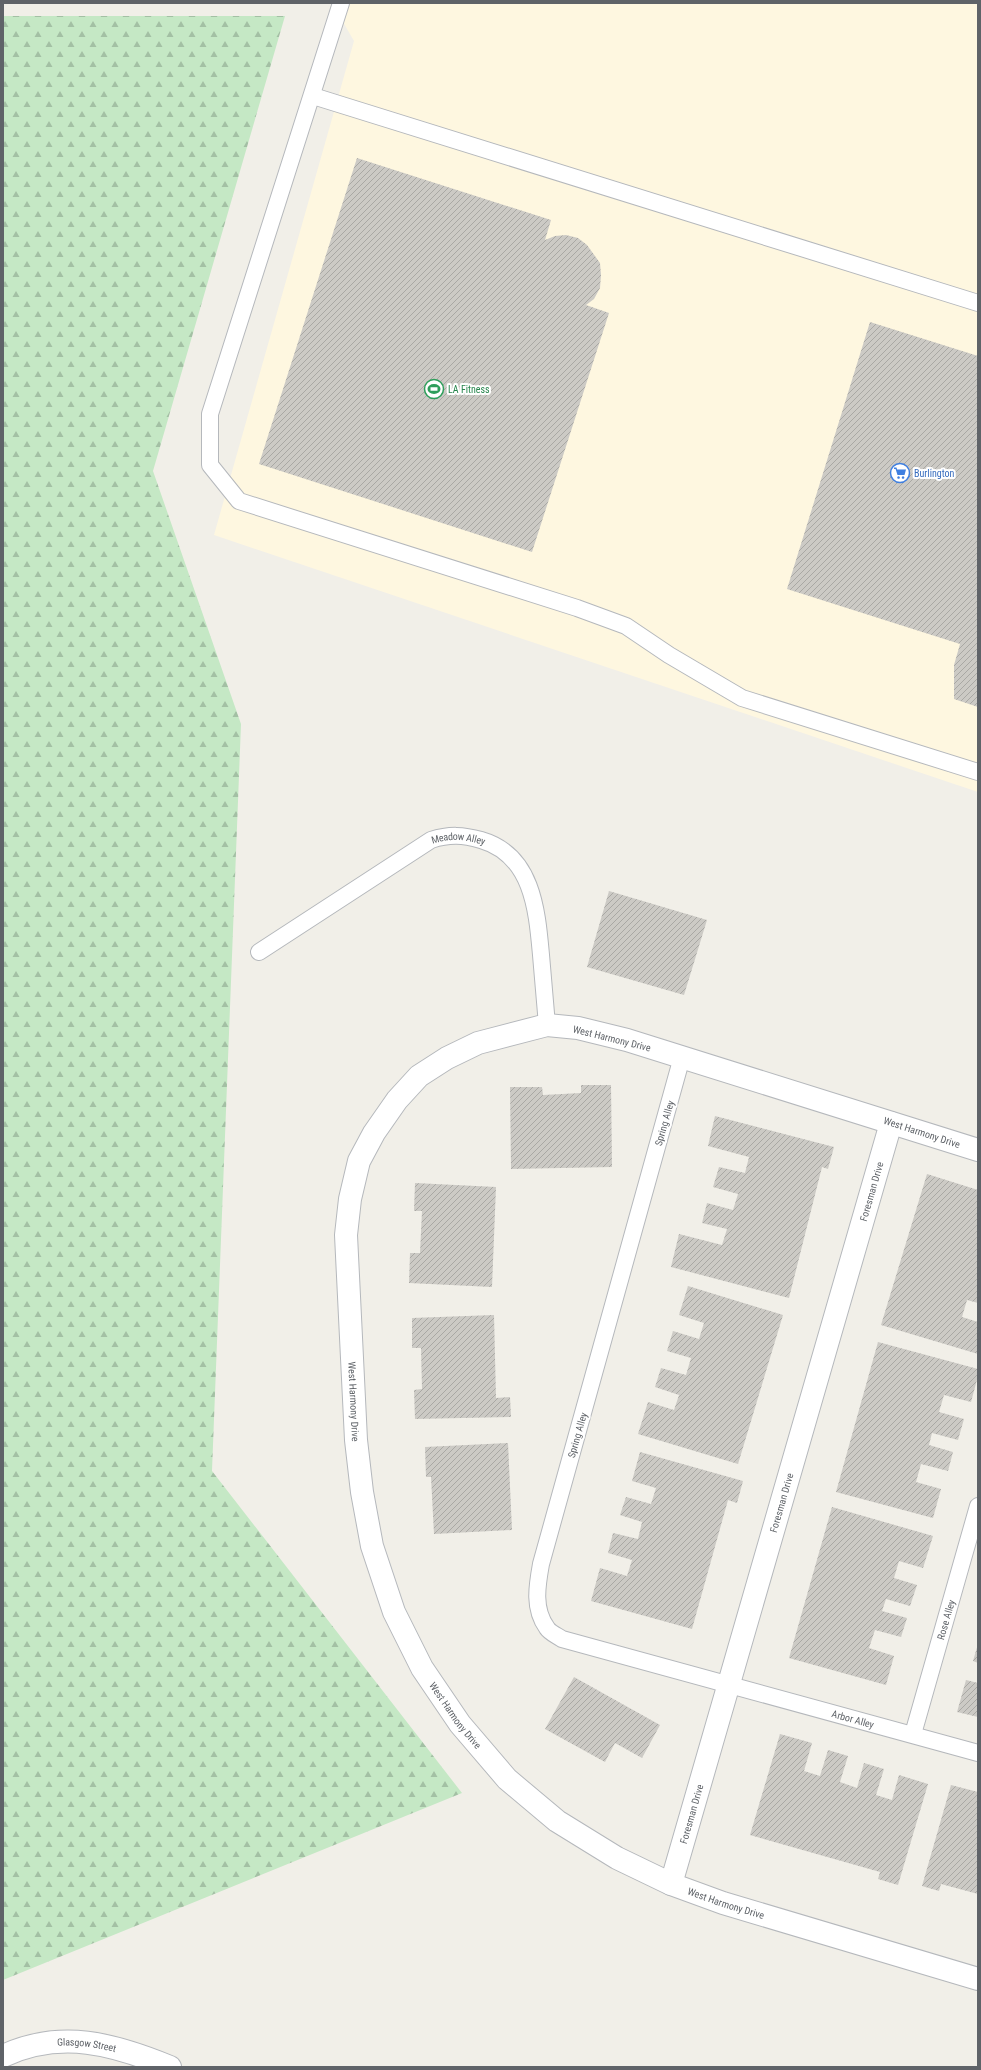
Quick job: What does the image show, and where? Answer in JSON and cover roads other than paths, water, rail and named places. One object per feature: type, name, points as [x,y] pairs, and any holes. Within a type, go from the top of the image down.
[{"type":"street","name":"West Harmony Drive","points":[[978,1150],[627,1040],[578,1028],[547,1025],[478,1043],[447,1058],[419,1076],[397,1100],[385,1117],[374,1133],[359,1161],[350,1199],[346,1235],[356,1440],[362,1492],[372,1546],[394,1612],[422,1668],[460,1724],[507,1779],[557,1821],[617,1858],[671,1884],[723,1903],[978,1979]]},
{"type":"street","name":"Foresman Drive","points":[[671,1884],[891,1122]]},
{"type":"street","name":"Glasgow Street","points":[[3,2056],[39,2043],[84,2042],[114,2046],[170,2067]]},
{"type":"lane","points":[[341,3],[313,96],[210,414],[210,465],[239,501],[577,608],[626,626],[669,655],[742,698],[978,772]]},
{"type":"lane","points":[[313,96],[978,303]]},
{"type":"lane","name":"Meadow Alley","points":[[259,952],[431,840],[448,835],[464,835],[490,842],[507,853],[521,869],[530,886],[536,910],[547,1025]]},
{"type":"lane","name":"Spring Alley","points":[[682,1057],[541,1564],[536,1599],[539,1614],[547,1630],[562,1639],[728,1686]]},
{"type":"lane","name":"Rose Alley","points":[[913,1734],[978,1506]]},
{"type":"lane","name":"Arbor Alley","points":[[728,1686],[913,1734],[978,1753]]},
{"type":"place","name":"LA Fitness","points":[[434,389]]},
{"type":"place","name":"Burlington","points":[[900,473]]}]
